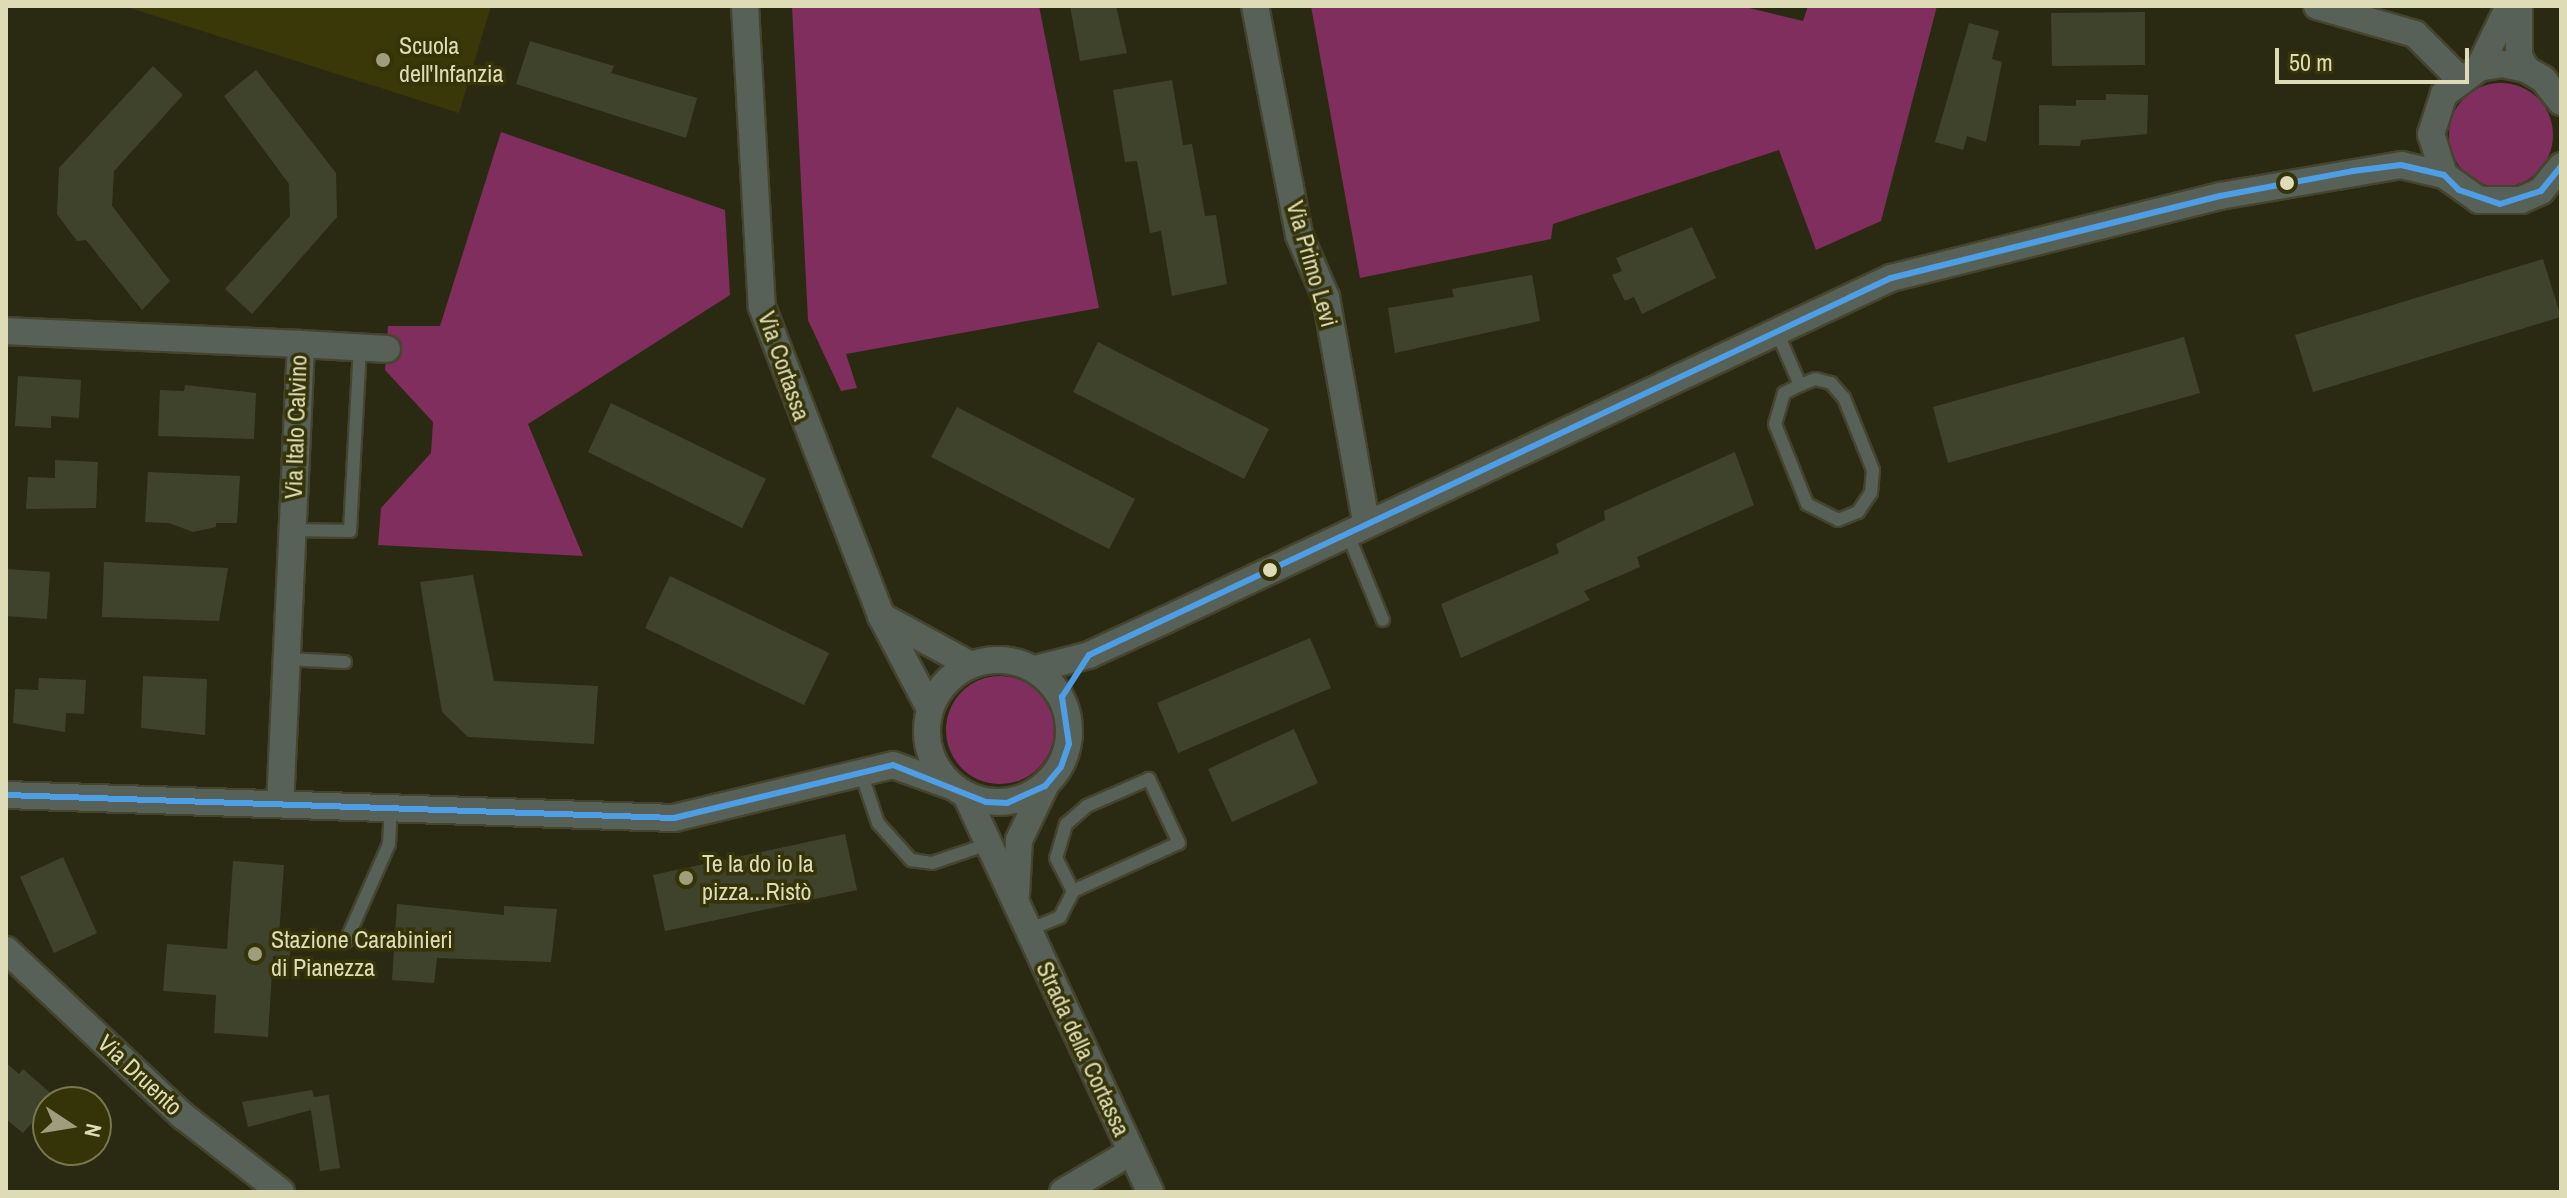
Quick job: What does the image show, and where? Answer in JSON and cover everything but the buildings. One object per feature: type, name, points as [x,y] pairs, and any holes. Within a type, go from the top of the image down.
[{"type":"street","name":"Via Cortassa","points":[[745,6],[762,307],[881,616],[928,717]]},
{"type":"street","name":"Via Primo Levi","points":[[1255,6],[1299,235],[1326,297],[1357,527]]},
{"type":"street","points":[[2317,6],[2415,34],[2469,73]]},
{"type":"street","points":[[2444,175],[2431,134],[2434,113],[2469,73],[2509,6]]},
{"type":"street","points":[[2519,6],[2519,56],[2526,69]]},
{"type":"street","points":[[2469,73],[2503,64],[2526,69],[2543,79],[2561,102]]},
{"type":"street","points":[[2401,165],[2431,134]]},
{"type":"street","points":[[1035,669],[1089,655],[1891,278],[2220,196],[2401,165],[2444,175],[2479,200],[2500,204],[2541,191],[2561,166]]},
{"type":"street","name":"Via Italo Calvino","points":[[6,331],[301,344],[280,804]]},
{"type":"street","points":[[301,344],[387,349]]},
{"type":"street","points":[[881,616],[971,665]]},
{"type":"street","points":[[1062,697],[1089,655]]},
{"type":"street","points":[[893,765],[928,717],[953,675],[971,665],[1011,660],[1035,669],[1062,697],[1069,720],[1069,744],[1061,767],[1045,786],[1019,840],[1016,906]]},
{"type":"street","points":[[928,717],[932,757],[959,791]]},
{"type":"street","points":[[6,795],[674,818],[893,765],[959,791],[1007,803],[1045,786]]},
{"type":"street","name":"Strada della Cortassa","points":[[959,791],[988,844],[1150,1192]]},
{"type":"street","name":"Via Druento","points":[[6,950],[183,1116],[281,1192]]},
{"type":"street","points":[[1063,1192],[1131,1152]]},
{"type":"lane","points":[[1777,332],[1800,385]]},
{"type":"lane","points":[[292,530],[350,531],[360,347]]},
{"type":"lane","points":[[1815,379],[1831,383],[1844,398],[1873,470],[1871,493],[1858,512],[1838,520],[1807,504],[1775,424],[1784,393],[1800,385],[1815,379]]},
{"type":"lane","points":[[1357,527],[1383,620]]},
{"type":"lane","points":[[286,659],[345,662]]},
{"type":"lane","points":[[861,773],[878,823],[911,860],[932,863],[988,844]]},
{"type":"lane","points":[[1028,930],[1060,917],[1073,891],[1179,843],[1149,779],[1087,806],[1066,824],[1056,858],[1073,891]]},
{"type":"lane","points":[[346,941],[389,844],[391,808]]},
{"type":"shaded area","name":"Scuola dell'Infanzia","points":[[124,6],[491,6],[459,113]]},
{"type":"shaded area","points":[[792,6],[1039,6],[1099,308],[846,354],[857,388],[841,391],[808,320]]},
{"type":"shaded area","points":[[1311,6],[1741,6],[1803,21],[1808,6],[1937,6],[1881,221],[1816,250],[1779,150],[1553,224],[1551,239],[1360,278]]},
{"type":"shaded area","points":[[2501,83],[2521,87],[2538,98],[2549,115],[2553,135],[2549,155],[2538,172],[2521,183],[2501,187],[2481,183],[2464,172],[2453,155],[2449,135],[2453,115],[2464,98],[2481,87]]},
{"type":"shaded area","points":[[501,132],[725,210],[730,295],[528,424],[583,556],[378,545],[381,508],[431,453],[433,422],[385,370],[388,326],[440,326]]},
{"type":"shaded area","points":[[1000,676],[1021,680],[1038,692],[1050,709],[1054,730],[1050,751],[1038,768],[1021,780],[1000,784],[979,780],[962,768],[950,751],[946,730],[950,709],[962,692],[979,680]]},
{"type":"transit line","points":[[6,795],[674,818],[893,765],[986,802],[1007,803],[1045,786],[1061,767],[1069,744],[1062,697],[1089,655],[1891,278],[2220,196],[2353,171],[2401,165],[2444,175],[2459,190],[2500,204],[2541,191],[2561,166]]},
{"type":"place","name":"Scuola dell'Infanzia","points":[[383,60]]},
{"type":"place","name":"Te la do io la pizza...Ristò","points":[[686,878]]},
{"type":"place","name":"Stazione Carabinieri di Pianezza","points":[[255,954]]}]
